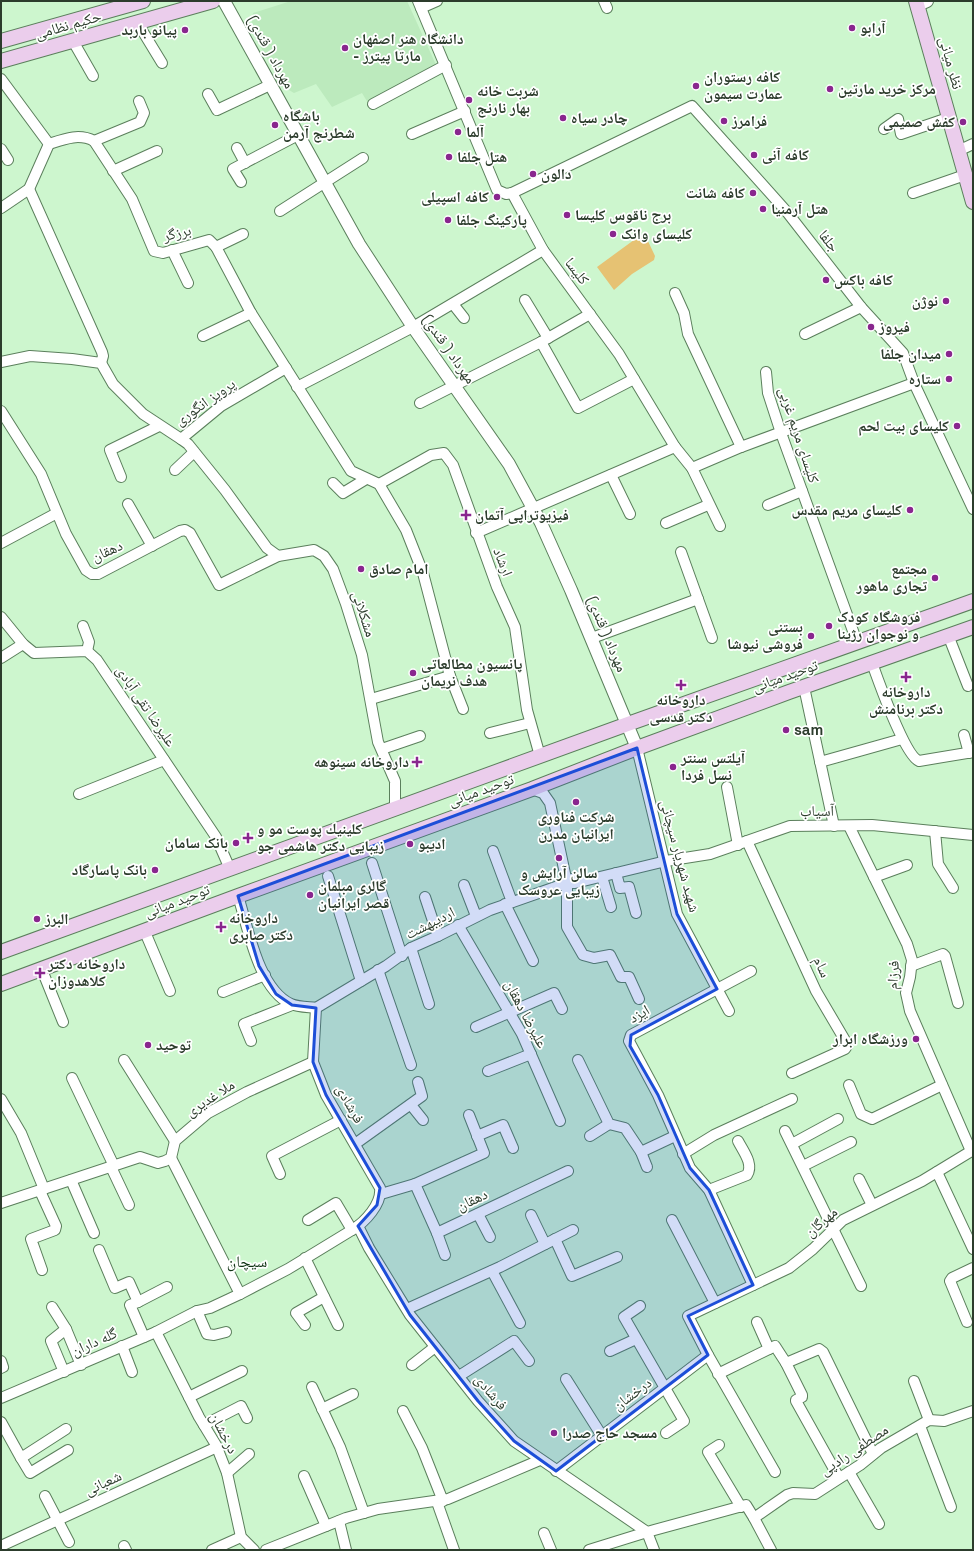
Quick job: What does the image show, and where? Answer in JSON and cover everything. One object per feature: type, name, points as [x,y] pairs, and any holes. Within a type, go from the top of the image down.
[{"type":"main road","name":"حکیم نظامی","points":[[1,42],[143,1]]},
{"type":"main road","name":"حکیم نظامی","points":[[1,61],[213,1]]},
{"type":"main road","name":"نظر میانی","points":[[920,2],[948,118],[973,202]]},
{"type":"main road","name":"توحید میانی","points":[[1,951],[973,601]]},
{"type":"main road","name":"توحید میانی","points":[[1,984],[532,789],[637,748],[973,627]]},
{"type":"street","name":"مهرداد ( قندی)","points":[[224,1],[359,244],[414,328],[456,386],[509,464],[534,509],[592,638],[637,748]]},
{"type":"street","points":[[437,1],[420,5],[465,110],[496,190],[506,194],[512,193]]},
{"type":"street","points":[[136,22],[162,63]]},
{"type":"street","points":[[73,41],[93,76]]},
{"type":"street","points":[[373,104],[446,65]]},
{"type":"street","points":[[1,79],[49,144]]},
{"type":"street","points":[[208,94],[217,110],[270,84]]},
{"type":"street","points":[[49,144],[83,136],[94,141],[119,132],[140,122],[144,113],[139,101]]},
{"type":"street","name":"جلفا","points":[[512,193],[692,106],[787,212],[861,307],[903,353],[914,383],[973,509]]},
{"type":"street","points":[[412,134],[465,110]]},
{"type":"street","points":[[884,129],[898,119],[901,134],[948,118]]},
{"type":"street","points":[[241,182],[233,169],[298,135]]},
{"type":"street","name":"برزگر","points":[[94,141],[132,199],[154,251],[163,253],[209,240],[216,247]]},
{"type":"street","points":[[1,208],[28,189],[49,144]]},
{"type":"street","points":[[958,151],[973,144]]},
{"type":"street","points":[[237,148],[245,163]]},
{"type":"street","points":[[1,149],[8,160]]},
{"type":"street","points":[[113,171],[157,152]]},
{"type":"street","points":[[280,211],[325,184],[362,158]]},
{"type":"street","points":[[913,193],[965,175]]},
{"type":"street","points":[[1,362],[30,356],[100,363],[103,356],[28,189]]},
{"type":"street","name":"کلیسا","points":[[512,193],[542,250],[619,354],[675,446],[692,468],[708,505],[720,526]]},
{"type":"street","points":[[243,234],[216,247],[251,313],[351,472],[379,484],[406,530],[423,573],[450,676],[463,709]]},
{"type":"street","points":[[172,250],[188,283]]},
{"type":"street","points":[[297,387],[414,328],[542,250]]},
{"type":"street","points":[[675,293],[684,313],[688,334],[741,447]]},
{"type":"street","points":[[525,300],[578,408],[634,379]]},
{"type":"street","points":[[453,304],[464,318]]},
{"type":"street","points":[[805,334],[861,307]]},
{"type":"street","points":[[203,336],[251,313]]},
{"type":"street","points":[[420,403],[545,340],[590,314]]},
{"type":"street","name":"پرویز انگوری","points":[[100,363],[113,384],[143,414],[159,426],[181,439],[221,406],[286,368]]},
{"type":"street","name":"کلیسای مریم غربی","points":[[766,372],[768,393],[781,432],[857,642]]},
{"type":"street","points":[[692,468],[741,447],[914,383]]},
{"type":"street","name":"دهقان","points":[[1,411],[41,474],[66,534],[86,570],[92,574],[98,574],[180,531],[185,530],[190,533],[219,585],[278,556]]},
{"type":"street","points":[[121,477],[110,450],[159,426]]},
{"type":"street","points":[[181,439],[194,452],[267,548],[278,556]]},
{"type":"street","points":[[476,533],[534,509],[675,446]]},
{"type":"street","points":[[175,470],[194,452]]},
{"type":"street","name":"ارشاد","points":[[379,484],[431,455],[444,452],[453,465],[476,533],[497,587],[515,627],[530,723],[540,756]]},
{"type":"street","points":[[611,475],[630,514]]},
{"type":"street","points":[[333,483],[343,493],[366,478]]},
{"type":"street","points":[[768,505],[802,491]]},
{"type":"street","points":[[128,504],[152,546]]},
{"type":"street","points":[[666,523],[708,505]]},
{"type":"street","points":[[1,543],[57,513]]},
{"type":"street","name":"مشکلانی","points":[[278,556],[314,550],[324,556],[333,569],[362,655],[378,742],[395,781],[395,808]]},
{"type":"street","points":[[681,552],[712,638]]},
{"type":"street","points":[[592,638],[698,599]]},
{"type":"street","points":[[1,617],[23,644],[34,653],[86,651],[89,642],[82,626]]},
{"type":"street","points":[[948,635],[968,686]]},
{"type":"street","points":[[1,658],[23,644]]},
{"type":"street","name":"علیرضا تقی آبادی","points":[[86,651],[97,660],[216,837],[230,869]]},
{"type":"street","points":[[872,663],[902,739],[914,759],[918,761],[971,752],[964,735]]},
{"type":"street","points":[[371,699],[450,676]]},
{"type":"street","points":[[804,687],[834,826]]},
{"type":"street","points":[[490,733],[530,723]]},
{"type":"street","points":[[382,749],[420,736]]},
{"type":"street","points":[[820,762],[902,739]]},
{"type":"street","name":"شهید شهریار سیچانی","points":[[637,748],[678,914],[729,1011]]},
{"type":"street","points":[[79,794],[164,760]]},
{"type":"street","points":[[726,787],[742,843]]},
{"type":"street","points":[[532,789],[543,793],[550,803],[567,883],[567,927],[582,954],[594,958],[610,955],[622,978],[629,977],[638,999]]},
{"type":"street","name":"آسیاب","points":[[665,858],[710,854],[790,826],[872,825],[973,834]]},
{"type":"street","name":"فرزام","points":[[849,826],[907,944],[912,960],[906,993],[909,1005],[942,1085],[972,1151]]},
{"type":"street","points":[[936,831],[938,864],[953,888]]},
{"type":"street","name":"سام","points":[[742,843],[816,991],[847,1046],[792,1073]]},
{"type":"street","points":[[493,851],[508,903],[533,961]]},
{"type":"street","name":"اردیبهشت","points":[[567,883],[575,883],[602,877],[665,858]]},
{"type":"street","name":"اردیبهشت","points":[[316,1008],[402,956],[411,948],[476,916],[508,903],[567,883],[574,878],[665,858]]},
{"type":"street","points":[[372,863],[402,956]]},
{"type":"street","points":[[874,877],[907,865]]},
{"type":"street","points":[[616,873],[620,888],[629,887],[636,913]]},
{"type":"street","points":[[328,876],[362,981]]},
{"type":"street","points":[[602,877],[611,907]]},
{"type":"street","points":[[464,885],[476,916]]},
{"type":"street","points":[[238,896],[259,966],[276,994],[292,1005],[316,1008]]},
{"type":"street","points":[[425,897],[438,936]]},
{"type":"street","name":"علیرضا دهقان","points":[[458,925],[531,1054],[560,1121]]},
{"type":"street","points":[[145,932],[170,991]]},
{"type":"street","points":[[411,948],[429,1004]]},
{"type":"street","points":[[911,966],[943,954],[945,956],[958,1003]]},
{"type":"street","points":[[42,970],[63,1022]]},
{"type":"street","points":[[378,970],[411,1065]]},
{"type":"street","name":"ایزد","points":[[751,971],[631,1035],[629,1041],[658,1096],[690,1168],[709,1190],[753,1284]]},
{"type":"street","points":[[223,992],[265,975]]},
{"type":"street","points":[[476,1027],[554,993],[562,1008]]},
{"type":"street","points":[[251,1040],[244,1024],[292,1005]]},
{"type":"street","name":"فرشادی","points":[[316,1008],[313,1062],[326,1095],[380,1188],[381,1194]]},
{"type":"street","points":[[488,1071],[531,1054]]},
{"type":"street","points":[[124,1060],[175,1141],[171,1158],[240,1294]]},
{"type":"street","points":[[578,1060],[609,1124]]},
{"type":"street","name":"ملا غدیری","points":[[175,1141],[208,1113],[247,1092],[313,1062]]},
{"type":"street","points":[[72,1078],[113,1166],[129,1206]]},
{"type":"street","points":[[355,1144],[422,1096],[418,1082]]},
{"type":"street","points":[[849,1085],[861,1114],[872,1119],[942,1085]]},
{"type":"street","points":[[1,1099],[21,1133],[56,1226],[55,1230],[31,1239],[42,1270]]},
{"type":"street","points":[[683,1154],[714,1135],[792,1099]]},
{"type":"street","points":[[410,1105],[423,1120]]},
{"type":"street","points":[[338,1325],[305,1258],[355,1228],[377,1205],[381,1194],[415,1184],[484,1153],[469,1115]]},
{"type":"street","points":[[792,1144],[838,1119]]},
{"type":"street","points":[[280,1174],[272,1156],[341,1120]]},
{"type":"street","points":[[590,1136],[609,1124],[625,1128],[641,1152],[647,1167]]},
{"type":"street","points":[[477,1136],[503,1125],[513,1148]]},
{"type":"street","points":[[785,1130],[861,1286]]},
{"type":"street","points":[[641,1152],[675,1136]]},
{"type":"street","points":[[709,1190],[747,1175],[750,1171],[750,1165],[738,1141]]},
{"type":"street","points":[[803,1166],[851,1142]]},
{"type":"street","name":"مهرگان","points":[[708,1355],[688,1316],[789,1268],[813,1249],[843,1220],[937,1172],[972,1151]]},
{"type":"street","points":[[1,1203],[140,1157],[158,1163],[165,1162],[171,1158]]},
{"type":"street","name":"دهقان","points":[[437,1233],[568,1171]]},
{"type":"street","points":[[937,1172],[973,1249]]},
{"type":"street","points":[[859,1179],[872,1205]]},
{"type":"street","points":[[72,1180],[94,1233]]},
{"type":"street","points":[[415,1184],[445,1255]]},
{"type":"street","name":"فرشادی","points":[[308,1220],[336,1203],[370,1248],[407,1309],[459,1376],[514,1441],[647,1532]]},
{"type":"street","points":[[478,1214],[490,1237]]},
{"type":"street","points":[[531,1215],[572,1276],[617,1257]]},
{"type":"street","points":[[672,1220],[715,1303]]},
{"type":"street","points":[[407,1309],[492,1271],[573,1230]]},
{"type":"street","points":[[99,1250],[114,1288],[129,1282],[138,1302]]},
{"type":"street","name":"گله داران","points":[[1,1398],[156,1332],[197,1311],[210,1308],[268,1280],[305,1258]]},
{"type":"street","points":[[967,1322],[950,1281],[952,1278],[973,1268]]},
{"type":"street","points":[[492,1271],[520,1323]]},
{"type":"street","points":[[144,1337],[130,1305],[167,1287]]},
{"type":"street","points":[[305,1325],[296,1313],[324,1297]]},
{"type":"street","points":[[640,1306],[624,1317],[684,1421],[666,1434]]},
{"type":"street","points":[[52,1307],[66,1329],[81,1364]]},
{"type":"street","points":[[197,1311],[207,1334],[214,1336],[226,1332]]},
{"type":"street","points":[[757,1322],[769,1348]]},
{"type":"street","points":[[64,1372],[51,1341],[66,1329]]},
{"type":"street","name":"درخشان","points":[[156,1332],[189,1397],[217,1447],[227,1473],[241,1537]]},
{"type":"street","points":[[610,1351],[636,1339]]},
{"type":"street","points":[[459,1376],[514,1341],[529,1361]]},
{"type":"street","points":[[122,1346],[132,1372]]},
{"type":"street","points":[[412,1365],[435,1346]]},
{"type":"street","points":[[718,1374],[769,1348],[777,1346],[802,1395],[802,1397],[796,1401],[839,1478]]},
{"type":"street","points":[[786,1363],[819,1348],[823,1352],[873,1454]]},
{"type":"street","points":[[708,1355],[775,1472]]},
{"type":"street","name":"درخشان","points":[[556,1471],[708,1355]]},
{"type":"street","points":[[1,1360],[3,1367],[1,1368]]},
{"type":"street","points":[[189,1397],[242,1371]]},
{"type":"street","points":[[566,1379],[602,1436]]},
{"type":"street","points":[[914,1381],[925,1423],[951,1507]]},
{"type":"street","points":[[312,1387],[340,1447],[364,1513]]},
{"type":"street","points":[[322,1409],[352,1394]]},
{"type":"street","points":[[204,1425],[241,1406],[248,1418]]},
{"type":"street","points":[[403,1411],[422,1448],[440,1501],[454,1550]]},
{"type":"street","name":"مصطفی رادپی","points":[[754,1518],[787,1495],[793,1493],[815,1494],[849,1472],[881,1448],[925,1423],[944,1421],[973,1411]]},
{"type":"street","points":[[1,1422],[30,1473],[68,1450]]},
{"type":"street","points":[[21,1458],[66,1429]]},
{"type":"street","points":[[718,1445],[708,1452],[741,1507]]},
{"type":"street","name":"شعبانی","points":[[1,1546],[217,1447]]},
{"type":"street","points":[[227,1473],[249,1454]]},
{"type":"street","points":[[266,1550],[339,1521],[378,1509],[440,1501],[540,1460]]},
{"type":"street","points":[[849,1472],[879,1524]]},
{"type":"street","points":[[304,1476],[326,1526]]},
{"type":"street","points":[[45,1496],[69,1542]]},
{"type":"street","points":[[589,1550],[647,1532],[746,1506],[771,1550]]},
{"type":"street","points":[[339,1521],[346,1550]]},
{"type":"street","points":[[544,1532],[551,1550]]},
{"type":"street","points":[[647,1532],[654,1550]]},
{"type":"street","points":[[212,1550],[241,1537],[254,1550]]},
{"type":"highlighted area","points":[[637,748],[677,914],[717,989],[631,1035],[630,1046],[658,1095],[690,1168],[709,1190],[753,1285],[688,1316],[708,1355],[556,1471],[514,1441],[478,1401],[410,1315],[358,1226],[377,1205],[380,1188],[326,1095],[313,1062],[316,1008],[292,1005],[276,994],[259,966],[238,896]]},
{"type":"shaded area","name":"دانشگاه هنر اصفهان - مارتا پیترز","points":[[291,1],[407,1],[437,67],[368,103],[362,93],[332,107],[316,84],[294,93],[282,86],[251,29],[253,13]]},
{"type":"shaded area","points":[[638,237],[647,239],[655,256],[654,260],[632,274],[614,290],[597,267]]},
{"type":"place","name":"آرابو","points":[[852,28]]},
{"type":"place","name":"پیانو باربد","points":[[185,30]]},
{"type":"place","name":"دانشگاه هنر اصفهان - مارتا پیترز","points":[[345,48]]},
{"type":"place","name":"کافه رستوران عمارت سیمون","points":[[696,86]]},
{"type":"place","name":"مرکز خرید مارتین","points":[[830,89]]},
{"type":"place","name":"شربت خانه بهار نارنج","points":[[469,100]]},
{"type":"place","name":"چادر سیاه","points":[[563,118]]},
{"type":"place","name":"فرامرز","points":[[724,121]]},
{"type":"place","name":"کفش صمیمی","points":[[963,122]]},
{"type":"place","name":"باشگاه شطرنج آرمن","points":[[275,125]]},
{"type":"place","name":"آلما","points":[[458,132]]},
{"type":"place","name":"کافه آنی","points":[[754,155]]},
{"type":"place","name":"هتل جلفا","points":[[449,157]]},
{"type":"place","name":"دالون","points":[[533,174]]},
{"type":"place","name":"کافه شانت","points":[[753,193]]},
{"type":"place","name":"کافه اسپیلی","points":[[497,197]]},
{"type":"place","name":"هتل آرمنیا","points":[[763,209]]},
{"type":"place","name":"برج ناقوس کلیسا","points":[[567,215]]},
{"type":"place","name":"پارکینگ جلفا","points":[[448,220]]},
{"type":"place","name":"کلیسای وانک","points":[[613,234]]},
{"type":"place","name":"کافه باکس","points":[[826,280]]},
{"type":"place","name":"نوژن","points":[[946,301]]},
{"type":"place","name":"فیروز","points":[[871,327]]},
{"type":"place","name":"میدان جلفا","points":[[949,354]]},
{"type":"place","name":"ستاره","points":[[949,379]]},
{"type":"place","name":"کلیسای بیت لحم","points":[[957,426]]},
{"type":"place","name":"کلیسای مریم مقدس","points":[[910,510]]},
{"type":"place","name":"فیزیوتراپی آتمان","points":[[466,515]]},
{"type":"place","name":"امام صادق","points":[[361,569]]},
{"type":"place","name":"مجتمع تجاری ماهور","points":[[935,578]]},
{"type":"place","name":"فروشگاه کودک و نوجوان رژینا","points":[[829,626]]},
{"type":"place","name":"بستنی فروشی نیوشا","points":[[811,636]]},
{"type":"place","name":"پانسیون مطالعاتی هدف نریمان","points":[[413,673]]},
{"type":"place","name":"داروخانه دکتر برنامنش","points":[[906,677]]},
{"type":"place","name":"داروخانه دکتر قدسی","points":[[681,685]]},
{"type":"place","name":"sam","points":[[786,730]]},
{"type":"place","name":"داروخانه سینوهه","points":[[417,762]]},
{"type":"place","name":"آیلتس سنتر نسل فردا","points":[[673,767]]},
{"type":"place","name":"شرکت فناوری ایرانیان مدرن","points":[[576,802]]},
{"type":"place","name":"كلينيك پوست مو و زيبايى دکتر هاشمی جو","points":[[248,838]]},
{"type":"place","name":"بانک سامان","points":[[236,843]]},
{"type":"place","name":"ادیبو","points":[[410,844]]},
{"type":"place","name":"سالن آرایش و زیبایی عروسک","points":[[559,858]]},
{"type":"place","name":"بانک پاسارگاد","points":[[155,870]]},
{"type":"place","name":"گالری مبلمان قصر ایرانیان","points":[[310,895]]},
{"type":"place","name":"البرز","points":[[37,919]]},
{"type":"place","name":"داروخانه دکتر صابری","points":[[221,927]]},
{"type":"place","name":"داروخانه دکتر کلاهدوزان","points":[[40,973]]},
{"type":"place","name":"ورزشگاه ابرار","points":[[916,1039]]},
{"type":"place","name":"توحید","points":[[148,1045]]},
{"type":"place","name":"مسجد حاج صدرا","points":[[554,1433]]},
{"type":"district","name":"سیچان","points":[[247,1261]]}]
